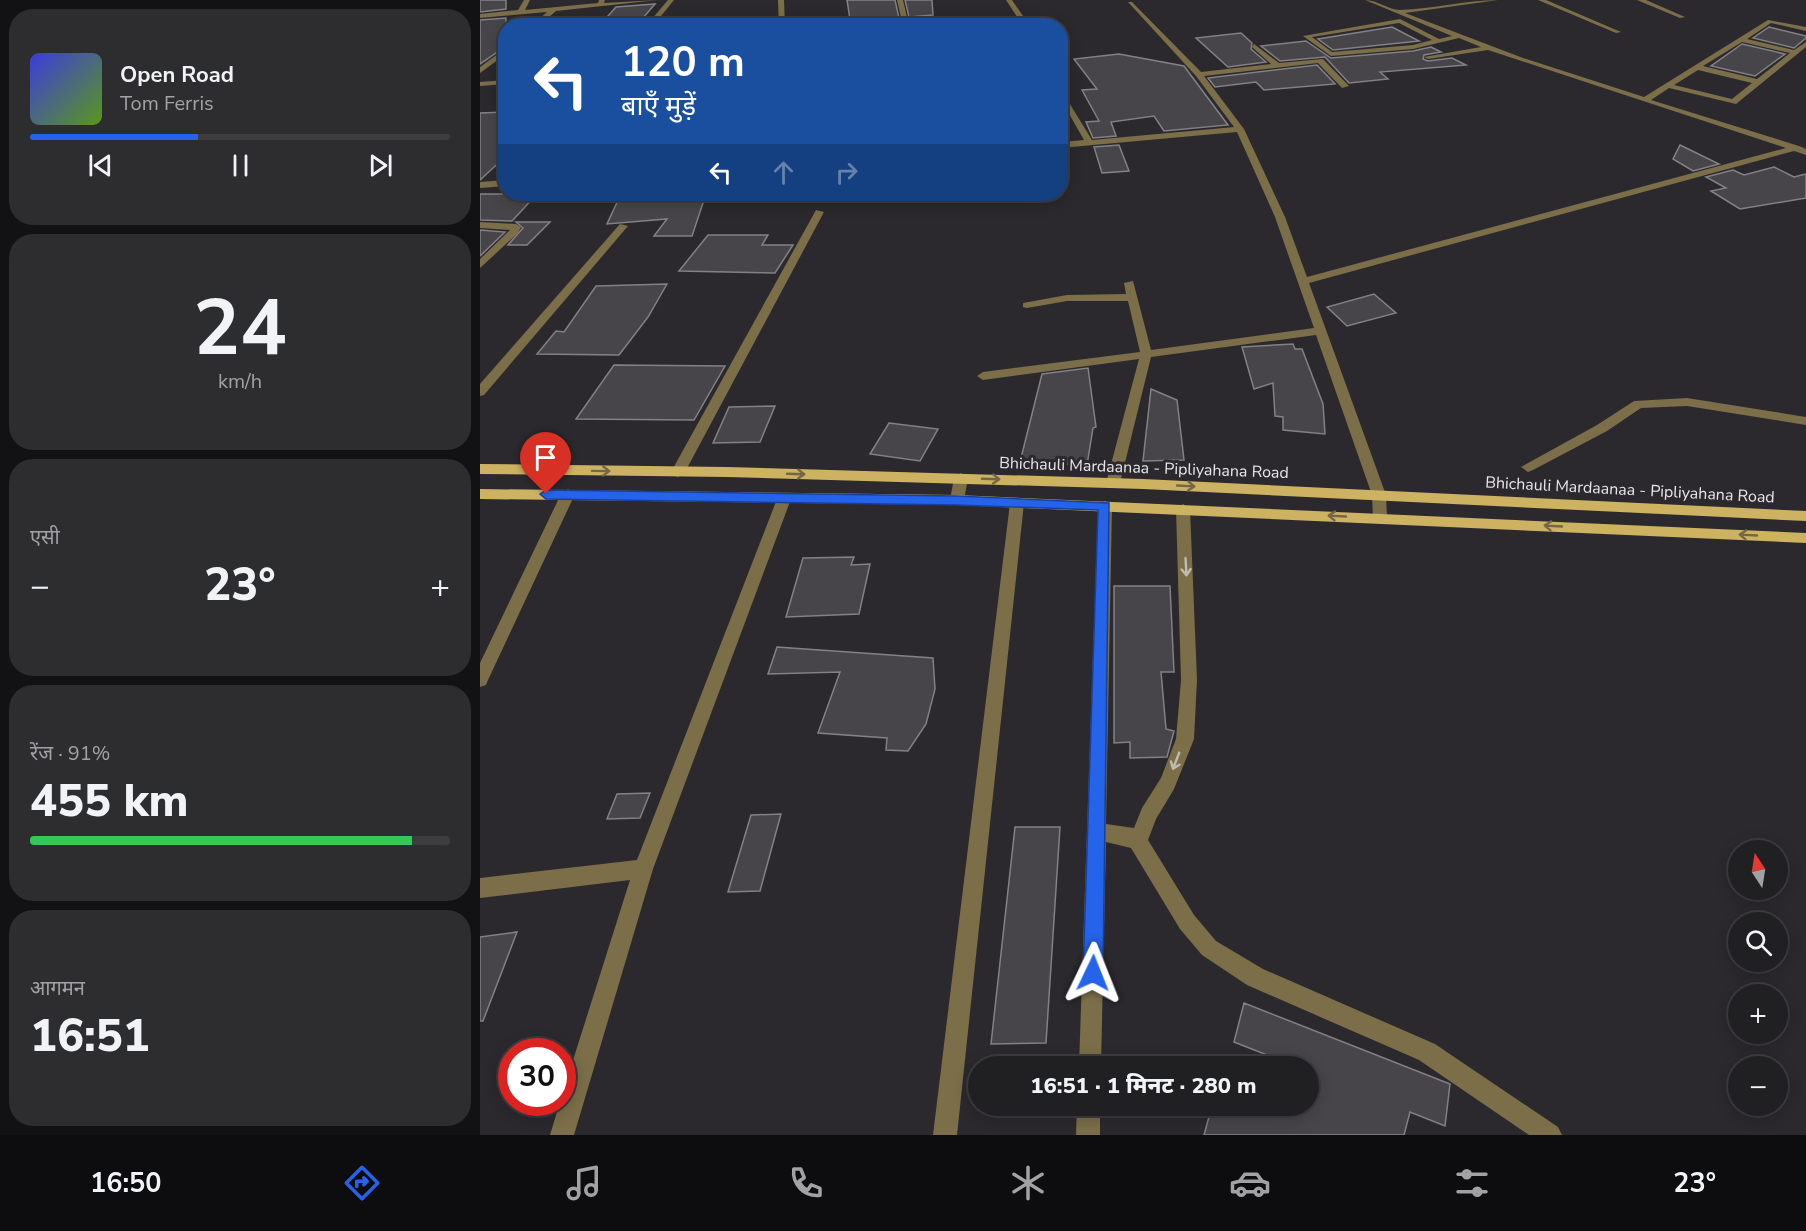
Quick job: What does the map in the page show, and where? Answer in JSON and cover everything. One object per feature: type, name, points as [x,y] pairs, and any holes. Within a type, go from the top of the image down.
[{"type":"main road","name":"Bhichauli Mardaanaa - Pipliyahana Road","points":[[480,468],[1113,483],[1806,516]]},
{"type":"main road","points":[[480,494],[957,500],[1806,538]]},
{"type":"street","points":[[520,12],[527,0]]},
{"type":"street","points":[[480,16],[601,3],[655,0]]},
{"type":"street","points":[[656,18],[671,0]]},
{"type":"street","points":[[781,0],[782,18]]},
{"type":"street","points":[[900,0],[904,18]]},
{"type":"street","points":[[1009,0],[1021,18]]},
{"type":"street","points":[[1368,0],[1490,48],[1649,98],[1806,143]]},
{"type":"street","points":[[1383,0],[1549,63],[1801,150]]},
{"type":"street","points":[[1399,11],[1495,0]]},
{"type":"street","points":[[1541,0],[1618,32]]},
{"type":"street","points":[[1640,0],[1682,17]]},
{"type":"street","points":[[1130,3],[1199,74],[1240,129],[1280,216],[1304,281],[1379,495],[1380,518]]},
{"type":"street","points":[[543,18],[554,9]]},
{"type":"street","points":[[1438,41],[1400,21],[1306,36],[1331,54],[1413,47],[1459,36]]},
{"type":"street","points":[[1649,98],[1770,21],[1806,29]]},
{"type":"street","points":[[1472,41],[1482,38]]},
{"type":"street","points":[[1739,39],[1795,52]]},
{"type":"street","points":[[1668,86],[1733,102],[1806,44]]},
{"type":"street","points":[[1254,46],[1278,66]]},
{"type":"street","points":[[1428,57],[1490,48]]},
{"type":"street","points":[[480,71],[498,56]]},
{"type":"street","points":[[1199,74],[1320,62],[1345,86]]},
{"type":"street","points":[[1697,67],[1758,82]]},
{"type":"street","points":[[480,84],[498,83]]},
{"type":"street","points":[[1068,104],[1089,142]]},
{"type":"street","points":[[1068,144],[1240,129]]},
{"type":"street","points":[[1768,139],[1777,134]]},
{"type":"street","points":[[1304,281],[1801,150]]},
{"type":"street","points":[[480,185],[498,184]]},
{"type":"street","points":[[678,472],[819,212]]},
{"type":"street","points":[[480,225],[516,226],[515,231],[480,265]]},
{"type":"street","points":[[480,392],[623,226]]},
{"type":"street","points":[[1113,483],[1146,354],[1130,283]]},
{"type":"street","points":[[1027,304],[1070,296],[1132,298]]},
{"type":"street","points":[[983,376],[1320,331]]},
{"type":"street","points":[[1528,467],[1602,428],[1638,404],[1687,402],[1806,421]]},
{"type":"street","points":[[957,500],[961,478]]},
{"type":"street","points":[[480,680],[568,494]]},
{"type":"street","points":[[562,1135],[643,869],[784,499]]},
{"type":"street","points":[[945,1135],[1017,503]]},
{"type":"street","points":[[1090,1056],[1105,506]]},
{"type":"street","points":[[1138,841],[1149,814],[1168,783],[1185,739],[1189,680],[1183,509]]},
{"type":"street","points":[[1097,832],[1130,836],[1138,841],[1187,922],[1209,948],[1256,977],[1427,1052],[1551,1135]]},
{"type":"street","points":[[480,888],[643,869]]},
{"type":"street","points":[[1088,1135],[1089,1116]]},
{"type":"building","points":[[480,0],[506,0],[506,9],[480,12]]},
{"type":"building","points":[[847,0],[895,0],[899,18],[891,18],[850,18]]},
{"type":"building","points":[[905,0],[932,0],[933,15],[909,17]]},
{"type":"building","points":[[655,4],[643,18],[606,18],[616,7]]},
{"type":"building","points":[[498,19],[498,52],[480,64],[480,20]]},
{"type":"building","points":[[1392,27],[1419,41],[1333,50],[1318,39]]},
{"type":"building","points":[[1769,27],[1806,36],[1806,38],[1794,48],[1753,38]]},
{"type":"building","points":[[1241,33],[1252,43],[1251,49],[1266,62],[1228,67],[1196,38]]},
{"type":"building","points":[[1306,41],[1331,58],[1413,51],[1431,47],[1441,52],[1424,55],[1423,59],[1428,61],[1452,58],[1466,65],[1380,72],[1388,79],[1349,83],[1325,57],[1280,61],[1261,46]]},
{"type":"building","points":[[1742,44],[1785,54],[1755,76],[1711,66]]},
{"type":"building","points":[[1119,54],[1184,66],[1228,125],[1164,131],[1154,116],[1111,122],[1116,136],[1093,138],[1086,122],[1099,121],[1082,90],[1097,89],[1074,59]]},
{"type":"building","points":[[1317,65],[1335,84],[1264,90],[1256,82],[1215,87],[1208,78]]},
{"type":"building","points":[[498,112],[498,163],[480,180],[480,113]]},
{"type":"building","points":[[1119,145],[1129,171],[1102,173],[1094,147]]},
{"type":"building","points":[[1680,145],[1719,164],[1693,171],[1673,159]]},
{"type":"building","points":[[1774,167],[1794,177],[1806,174],[1806,198],[1740,209],[1711,191],[1726,188],[1706,177],[1733,170],[1744,175]]},
{"type":"building","points":[[480,194],[498,194],[498,201],[531,201],[512,221],[480,220]]},
{"type":"building","points":[[618,201],[704,201],[692,236],[654,236],[667,219],[607,224]]},
{"type":"building","points":[[516,222],[550,222],[527,245],[508,245],[523,228]]},
{"type":"building","points":[[480,230],[505,232],[480,256]]},
{"type":"building","points":[[708,235],[768,235],[762,245],[793,245],[775,273],[679,271]]},
{"type":"building","points":[[667,284],[648,317],[619,355],[537,354],[556,331],[564,332],[596,286]]},
{"type":"building","points":[[1374,294],[1396,313],[1347,326],[1327,307]]},
{"type":"building","points":[[1293,344],[1295,349],[1302,349],[1323,404],[1325,434],[1283,430],[1283,417],[1275,416],[1273,383],[1254,389],[1242,347]]},
{"type":"building","points":[[614,365],[725,366],[694,420],[576,419]]},
{"type":"building","points":[[1088,368],[1096,427],[1093,428],[1087,465],[1020,462],[1042,374]]},
{"type":"building","points":[[1151,389],[1177,400],[1184,460],[1143,461]]},
{"type":"building","points":[[775,406],[760,442],[713,443],[729,407]]},
{"type":"building","points":[[889,423],[938,429],[920,461],[870,454]]},
{"type":"building","points":[[854,557],[851,565],[870,564],[859,614],[786,617],[803,558]]},
{"type":"building","points":[[1114,586],[1170,586],[1174,672],[1161,672],[1166,729],[1174,731],[1167,757],[1130,758],[1130,742],[1114,743]]},
{"type":"building","points":[[777,647],[933,658],[935,689],[926,724],[908,751],[886,750],[887,738],[818,733],[840,672],[768,674]]},
{"type":"building","points":[[650,793],[640,818],[607,819],[617,794]]},
{"type":"building","points":[[781,814],[760,891],[728,892],[751,815]]},
{"type":"building","points":[[1015,827],[1060,827],[1046,1043],[991,1044]]},
{"type":"building","points":[[517,932],[483,1021],[480,1021],[480,937]]},
{"type":"building","points":[[1244,1003],[1450,1084],[1445,1126],[1410,1112],[1404,1135],[1204,1135],[1209,1116],[1319,1116],[1319,1056],[1267,1056],[1234,1042]]},
{"type":"route","points":[[546,494],[957,500],[1105,506],[1093,973]]}]
